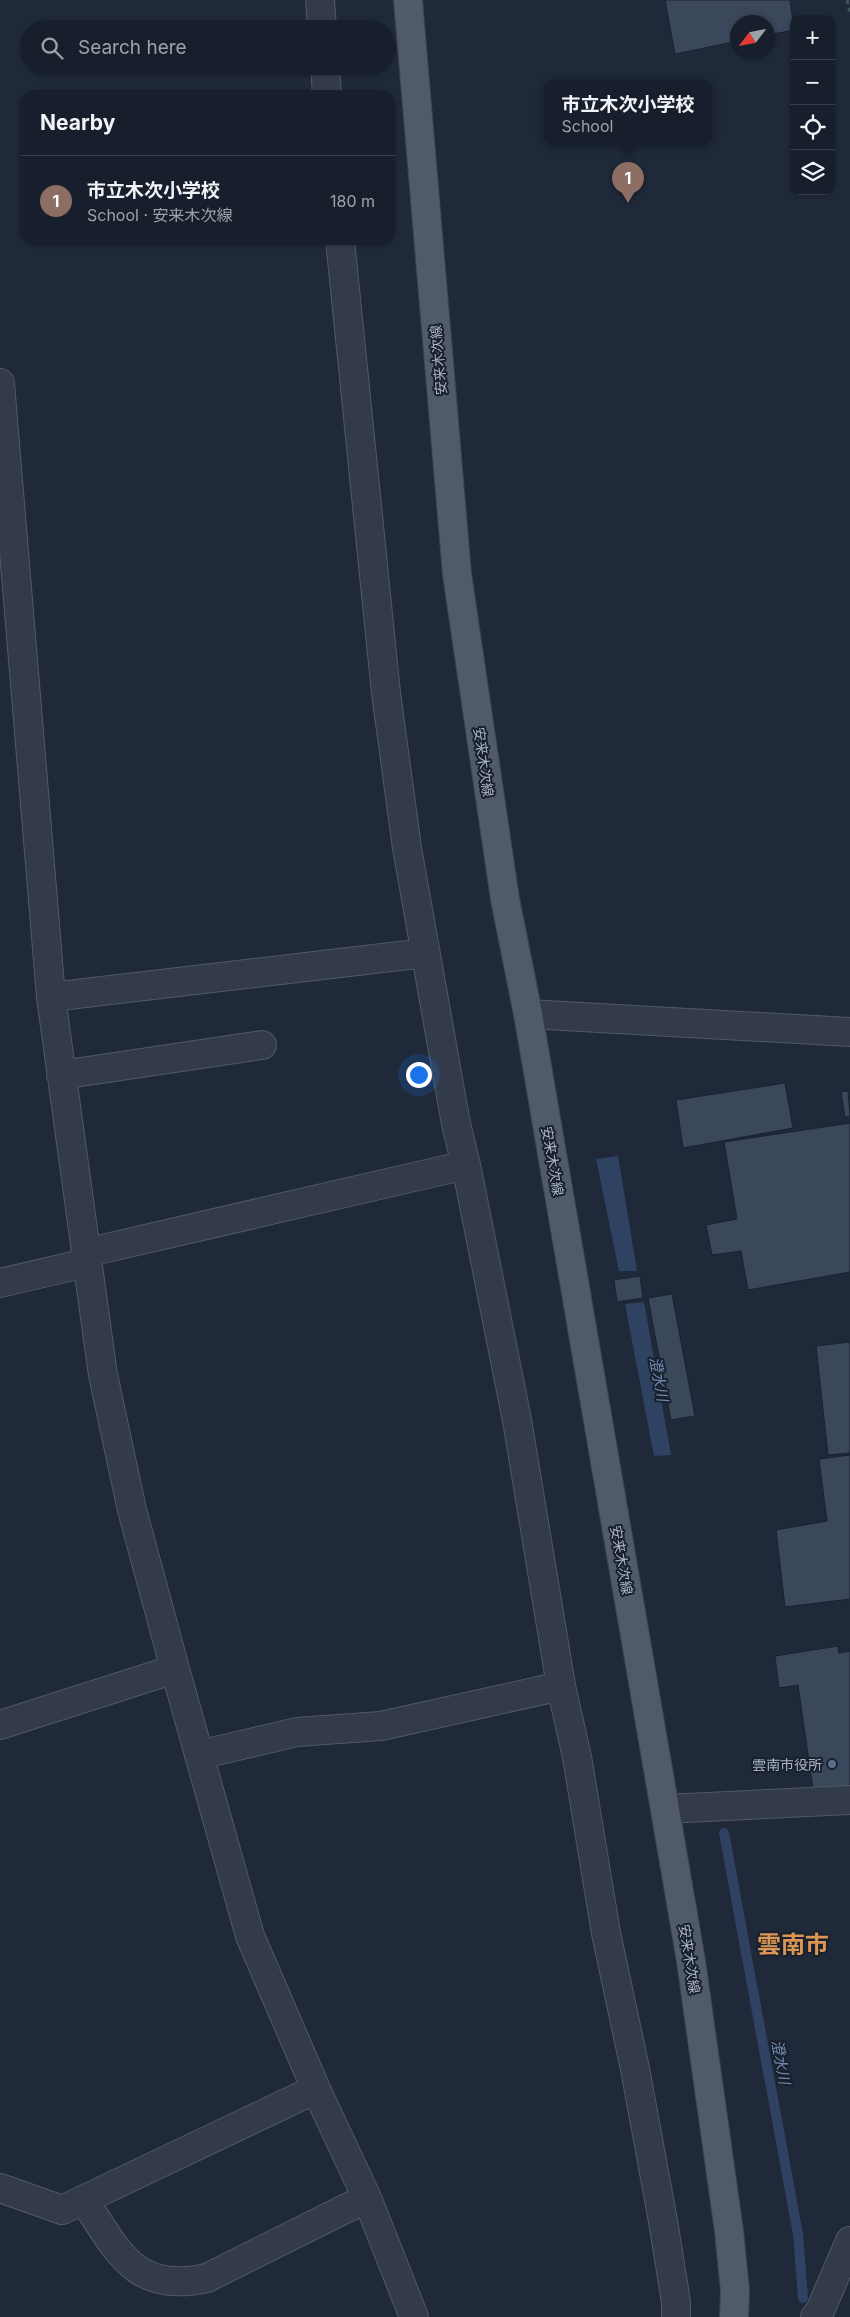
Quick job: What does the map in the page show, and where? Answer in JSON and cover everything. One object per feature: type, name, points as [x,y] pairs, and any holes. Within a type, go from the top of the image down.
[{"type":"main road","name":"安来木次線","points":[[408,0],[457,574],[505,900],[528,1014],[691,1960],[730,2231],[735,2291],[734,2317]]},
{"type":"street","points":[[320,0],[321,20]]},
{"type":"street","points":[[326,75],[327,90]]},
{"type":"street","points":[[341,245],[386,693],[407,848],[456,1124],[466,1165],[517,1420],[561,1686],[577,1757],[606,1933],[635,2069],[663,2221],[676,2302],[676,2317]]},
{"type":"street","points":[[0,383],[51,997],[103,1375],[132,1510],[250,1936],[316,2089],[367,2198],[414,2317]]},
{"type":"street","points":[[51,997],[425,953]]},
{"type":"street","points":[[528,1014],[850,1032]]},
{"type":"street","points":[[61,1074],[262,1045]]},
{"type":"street","points":[[0,1283],[86,1258],[466,1165]]},
{"type":"street","points":[[0,1725],[175,1669]]},
{"type":"street","points":[[200,1755],[297,1732],[381,1726],[561,1686]]},
{"type":"street","points":[[665,1809],[850,1800]]},
{"type":"street","points":[[0,2188],[62,2210],[316,2089]]},
{"type":"street","points":[[84,2200],[117,2251],[132,2266],[143,2274],[159,2278],[191,2281],[207,2278],[367,2198]]},
{"type":"street","points":[[815,2317],[820,2311],[850,2241]]},
{"type":"path","points":[[848,0],[850,13]]},
{"type":"water","points":[[618,1156],[637,1271],[619,1271],[596,1159]]},
{"type":"water","points":[[644,1302],[671,1455],[654,1456],[625,1304]]},
{"type":"building","points":[[665,0],[790,0],[792,15],[790,15],[790,31],[775,34],[775,15],[730,15],[730,43],[675,54]]},
{"type":"building","points":[[785,1083],[793,1128],[683,1148],[676,1100]]},
{"type":"building","points":[[848,1091],[850,1116],[845,1117],[841,1092]]},
{"type":"building","points":[[850,1123],[850,1272],[748,1290],[741,1251],[712,1255],[706,1225],[737,1219],[724,1142]]},
{"type":"building","points":[[640,1276],[643,1298],[617,1302],[614,1280]]},
{"type":"building","points":[[672,1294],[695,1416],[671,1420],[648,1298]]},
{"type":"building","points":[[850,1342],[850,1453],[828,1455],[816,1346]]},
{"type":"building","points":[[850,1455],[850,1599],[785,1607],[776,1530],[827,1521],[819,1459]]},
{"type":"building","points":[[838,1646],[839,1653],[850,1651],[850,1790],[814,1796],[798,1685],[779,1688],[775,1656]]},
{"type":"waterway","name":"澄水川","points":[[724,1833],[798,2234],[803,2298]]},
{"type":"place","name":"市立木次小学校","points":[[628,203]]},
{"type":"place","name":"雲南市役所","points":[[832,1764]]},
{"type":"district","name":"雲南市","points":[[793,1944]]}]
